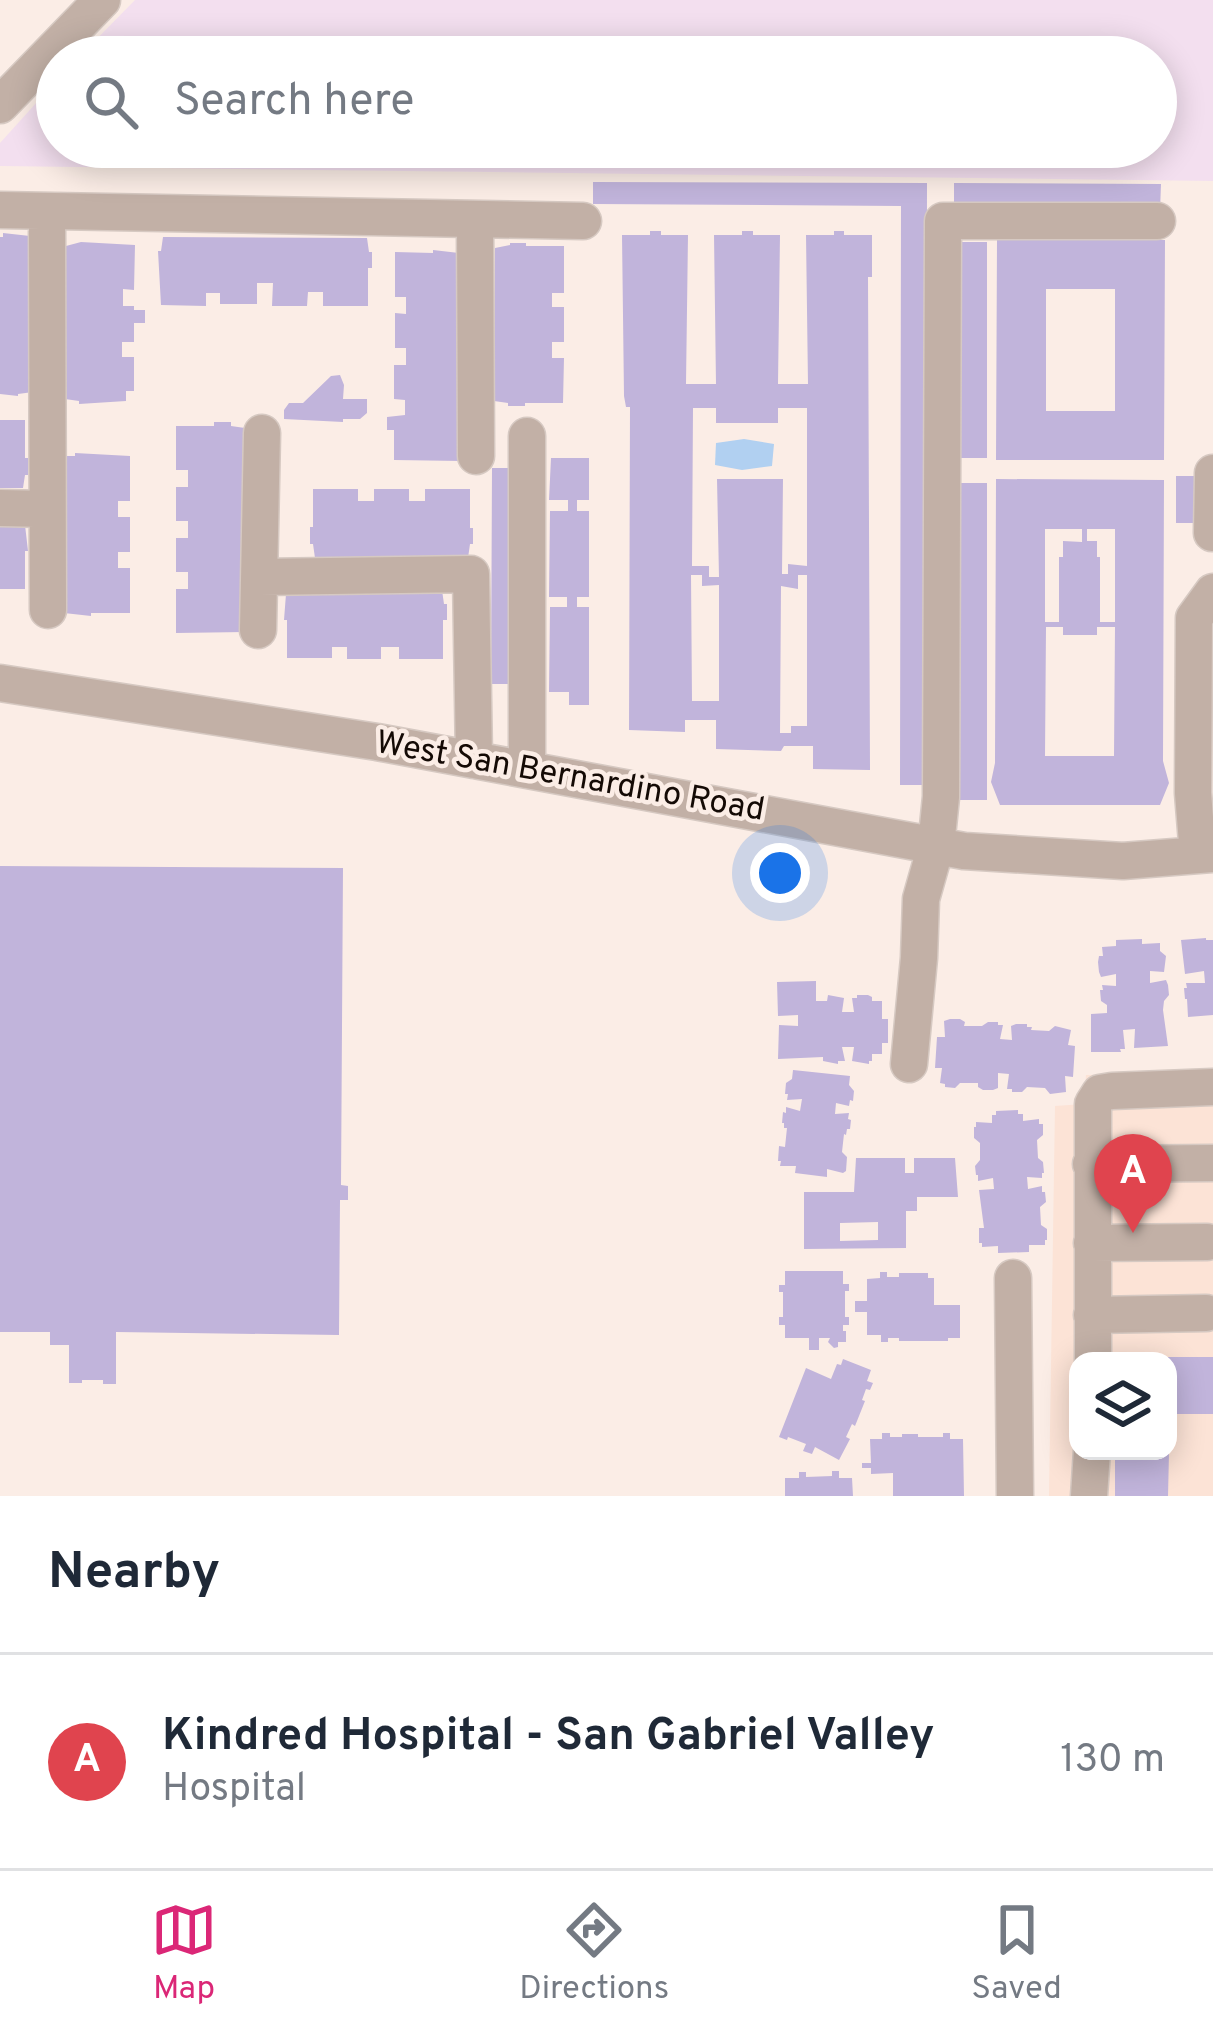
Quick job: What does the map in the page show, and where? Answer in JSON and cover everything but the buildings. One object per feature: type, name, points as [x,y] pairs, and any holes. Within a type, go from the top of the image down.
[{"type":"street","points":[[67,36],[102,0]]},
{"type":"street","points":[[0,105],[36,68]]},
{"type":"street","points":[[0,210],[583,221]]},
{"type":"street","points":[[46,211],[48,610]]},
{"type":"street","points":[[475,219],[476,457]]},
{"type":"street","points":[[908,1064],[921,899],[936,846],[941,796],[944,221],[1157,220]]},
{"type":"street","points":[[259,630],[262,433]]},
{"type":"street","points":[[527,436],[527,770]]},
{"type":"street","points":[[1212,533],[1213,473]]},
{"type":"street","points":[[0,508],[47,509]]},
{"type":"street","points":[[260,577],[471,574],[474,760]]},
{"type":"street","points":[[1205,854],[1193,794],[1203,732],[1194,618],[1213,592]]},
{"type":"street","name":"West San Bernardino Road","points":[[0,682],[377,742],[964,851],[1123,861],[1205,854]]},
{"type":"street","points":[[1093,1352],[1093,1104],[1100,1094],[1213,1087]]},
{"type":"street","points":[[1091,1164],[1213,1163]]},
{"type":"street","points":[[1092,1244],[1207,1242]]},
{"type":"street","points":[[1012,1278],[1015,1496]]},
{"type":"street","points":[[1092,1316],[1206,1313]]},
{"type":"street","points":[[1089,1496],[1091,1460]]},
{"type":"shaded area","points":[[135,0],[1213,0],[1213,181],[162,168],[1177,168],[1177,36],[100,36]]},
{"type":"shaded area","points":[[36,103],[36,166],[0,166],[0,143]]},
{"type":"shaded area","points":[[1213,1073],[1213,1496],[1049,1496],[1055,1106],[1084,1104],[1086,1075]]},
{"type":"water","points":[[744,439],[774,444],[772,466],[742,470],[715,465],[716,443]]},
{"type":"place","name":"Kindred Hospital - San Gabriel Valley","points":[[1133,1233]]}]
